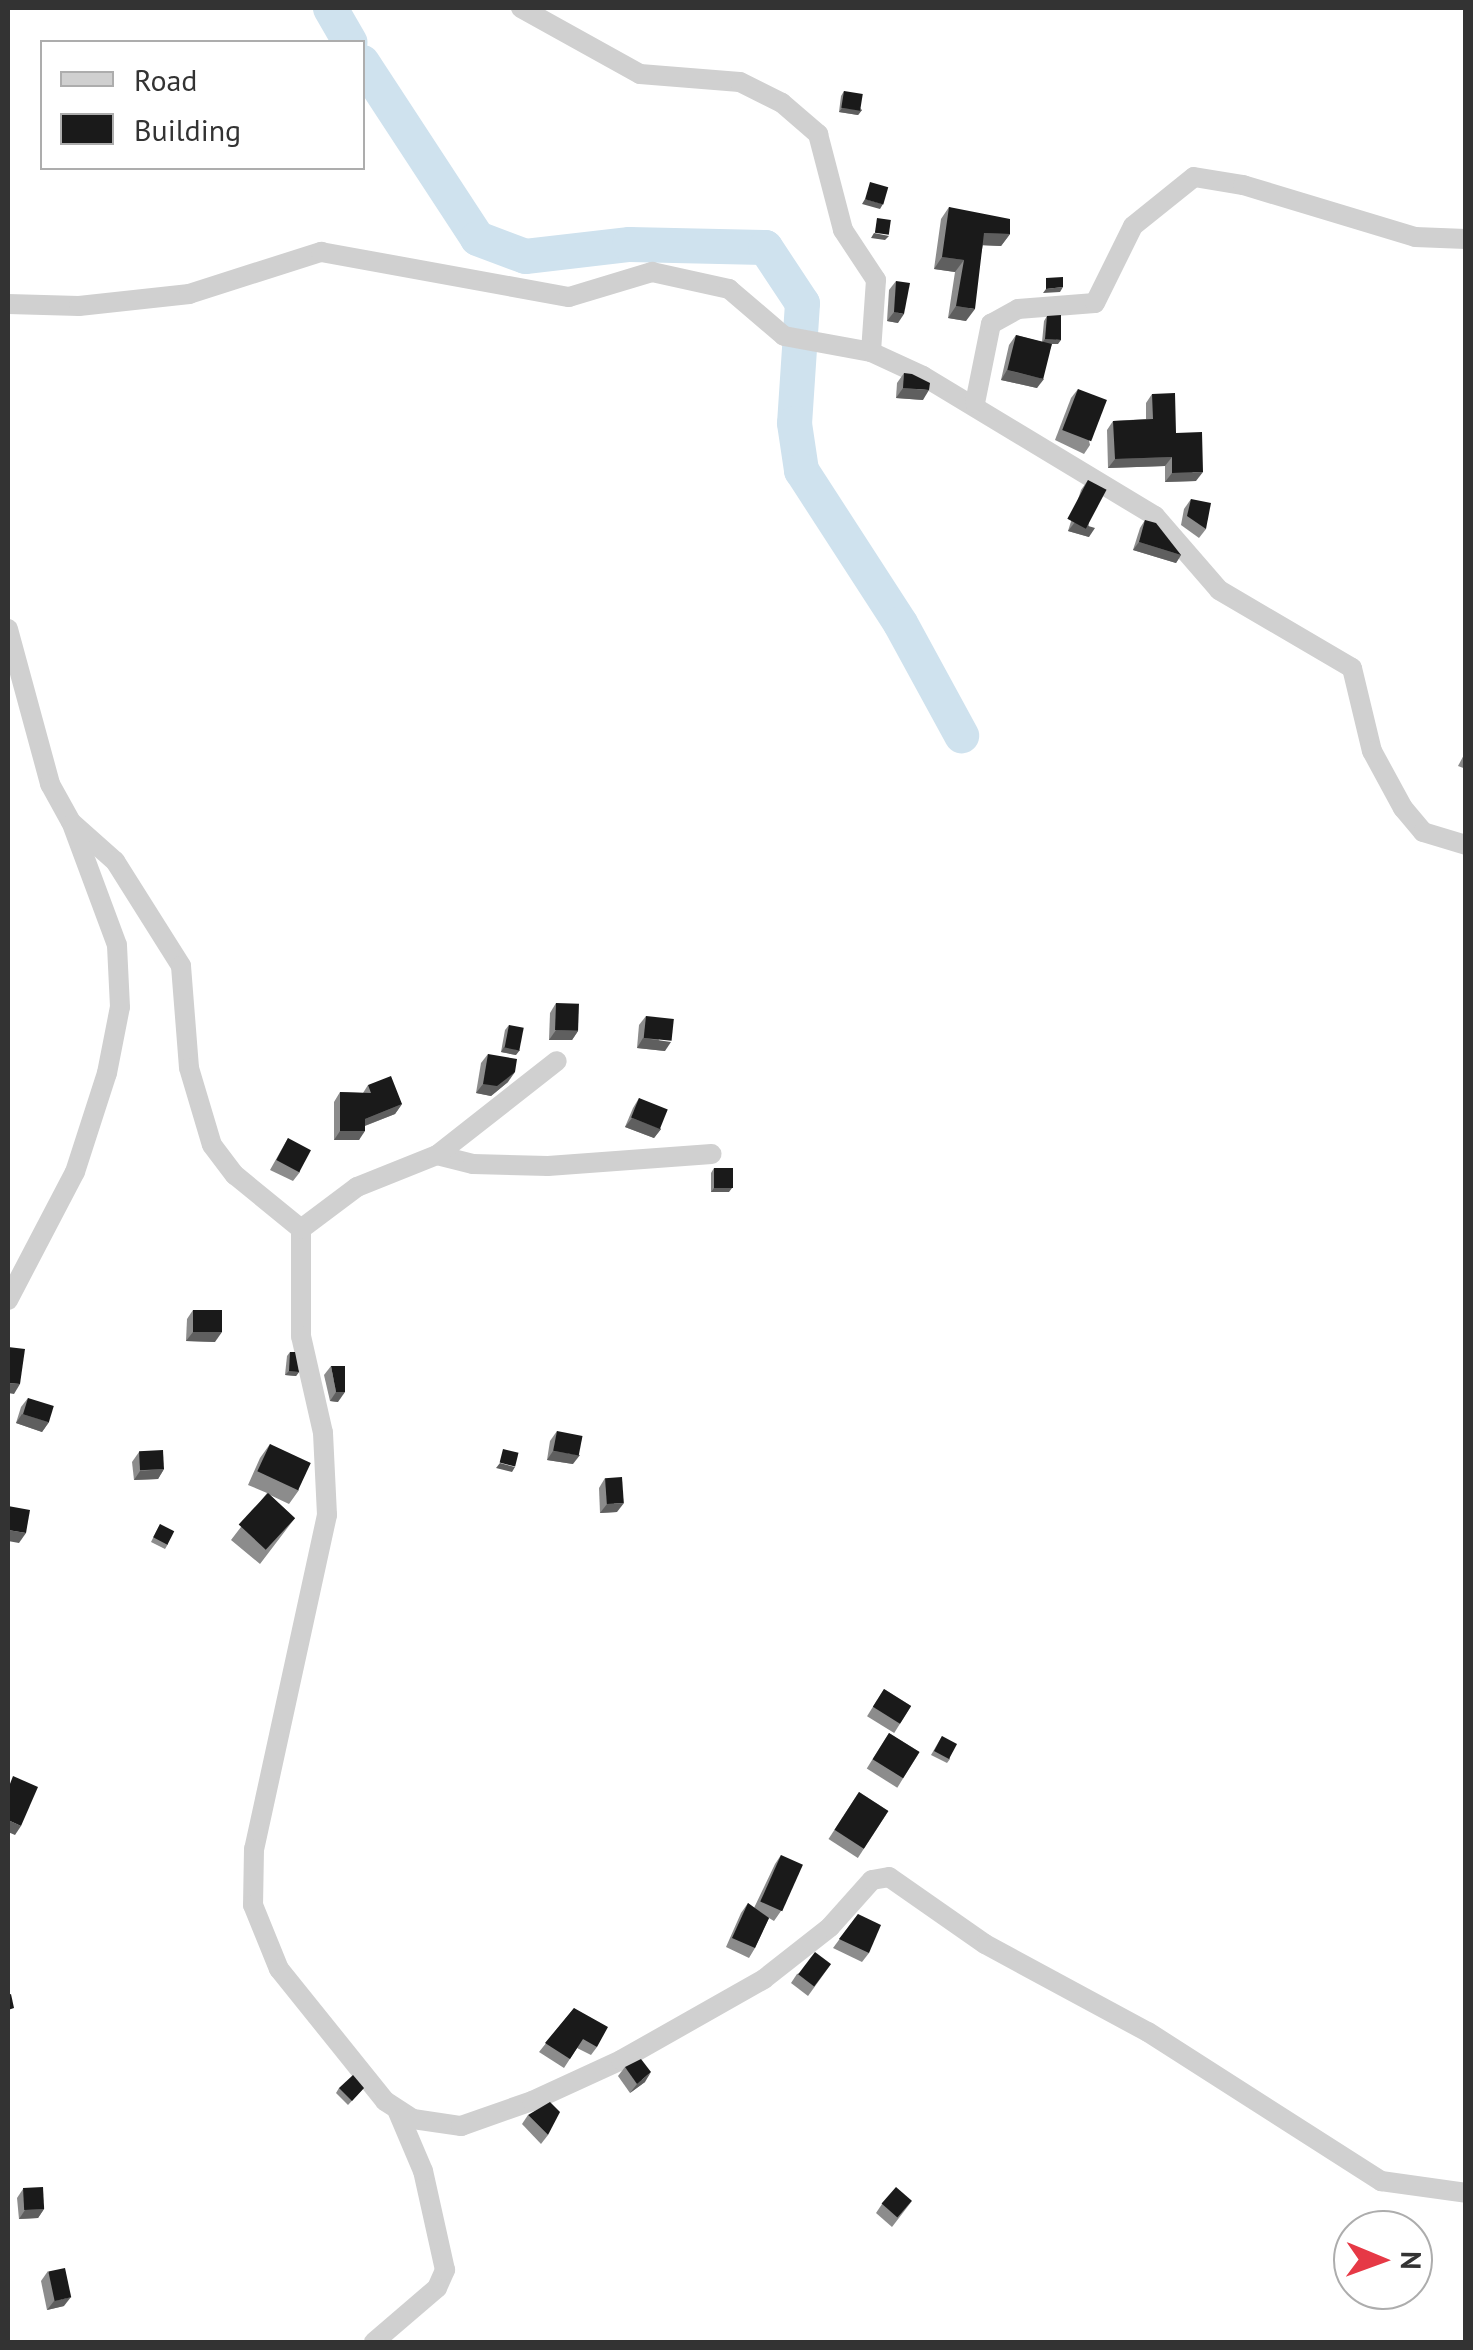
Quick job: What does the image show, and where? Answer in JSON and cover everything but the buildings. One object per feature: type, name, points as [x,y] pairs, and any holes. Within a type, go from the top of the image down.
[{"type":"street","points":[[521,8],[640,74],[740,82],[782,102],[818,134],[842,230],[876,280],[871,352]]},
{"type":"street","points":[[975,404],[991,324],[1018,309],[1095,303],[1133,226],[1194,177],[1243,185],[1415,237],[1466,238]]},
{"type":"street","points":[[8,304],[79,306],[188,294],[320,252],[570,297],[652,272],[729,289],[784,336],[871,352],[975,404],[1156,516],[1219,590],[1352,668],[1372,752],[1403,808],[1423,832],[1466,845]]},
{"type":"street","points":[[8,629],[50,784],[71,822],[117,945],[120,1007],[107,1073],[75,1172],[8,1300]]},
{"type":"street","points":[[71,822],[115,861],[181,966],[189,1068],[212,1146],[235,1175],[301,1229]]},
{"type":"street","points":[[301,1229],[356,1187],[437,1155],[557,1061]]},
{"type":"street","points":[[437,1155],[474,1164],[548,1166],[712,1154]]},
{"type":"street","points":[[301,1229],[301,1336],[324,1433],[327,1515],[254,1849],[253,1905],[279,1969],[398,2112],[423,2171],[446,2270],[436,2288],[374,2342]]},
{"type":"street","points":[[398,2112],[461,2126],[621,2060],[764,1979],[830,1926],[872,1880],[889,1876],[985,1944],[1148,2032],[1382,2181],[1466,2193]]},
{"type":"waterway","points":[[330,8],[349,40]]},
{"type":"waterway","points":[[365,67],[477,238],[525,256],[629,244],[765,247],[802,303],[794,423],[801,470],[900,623],[961,735]]}]
